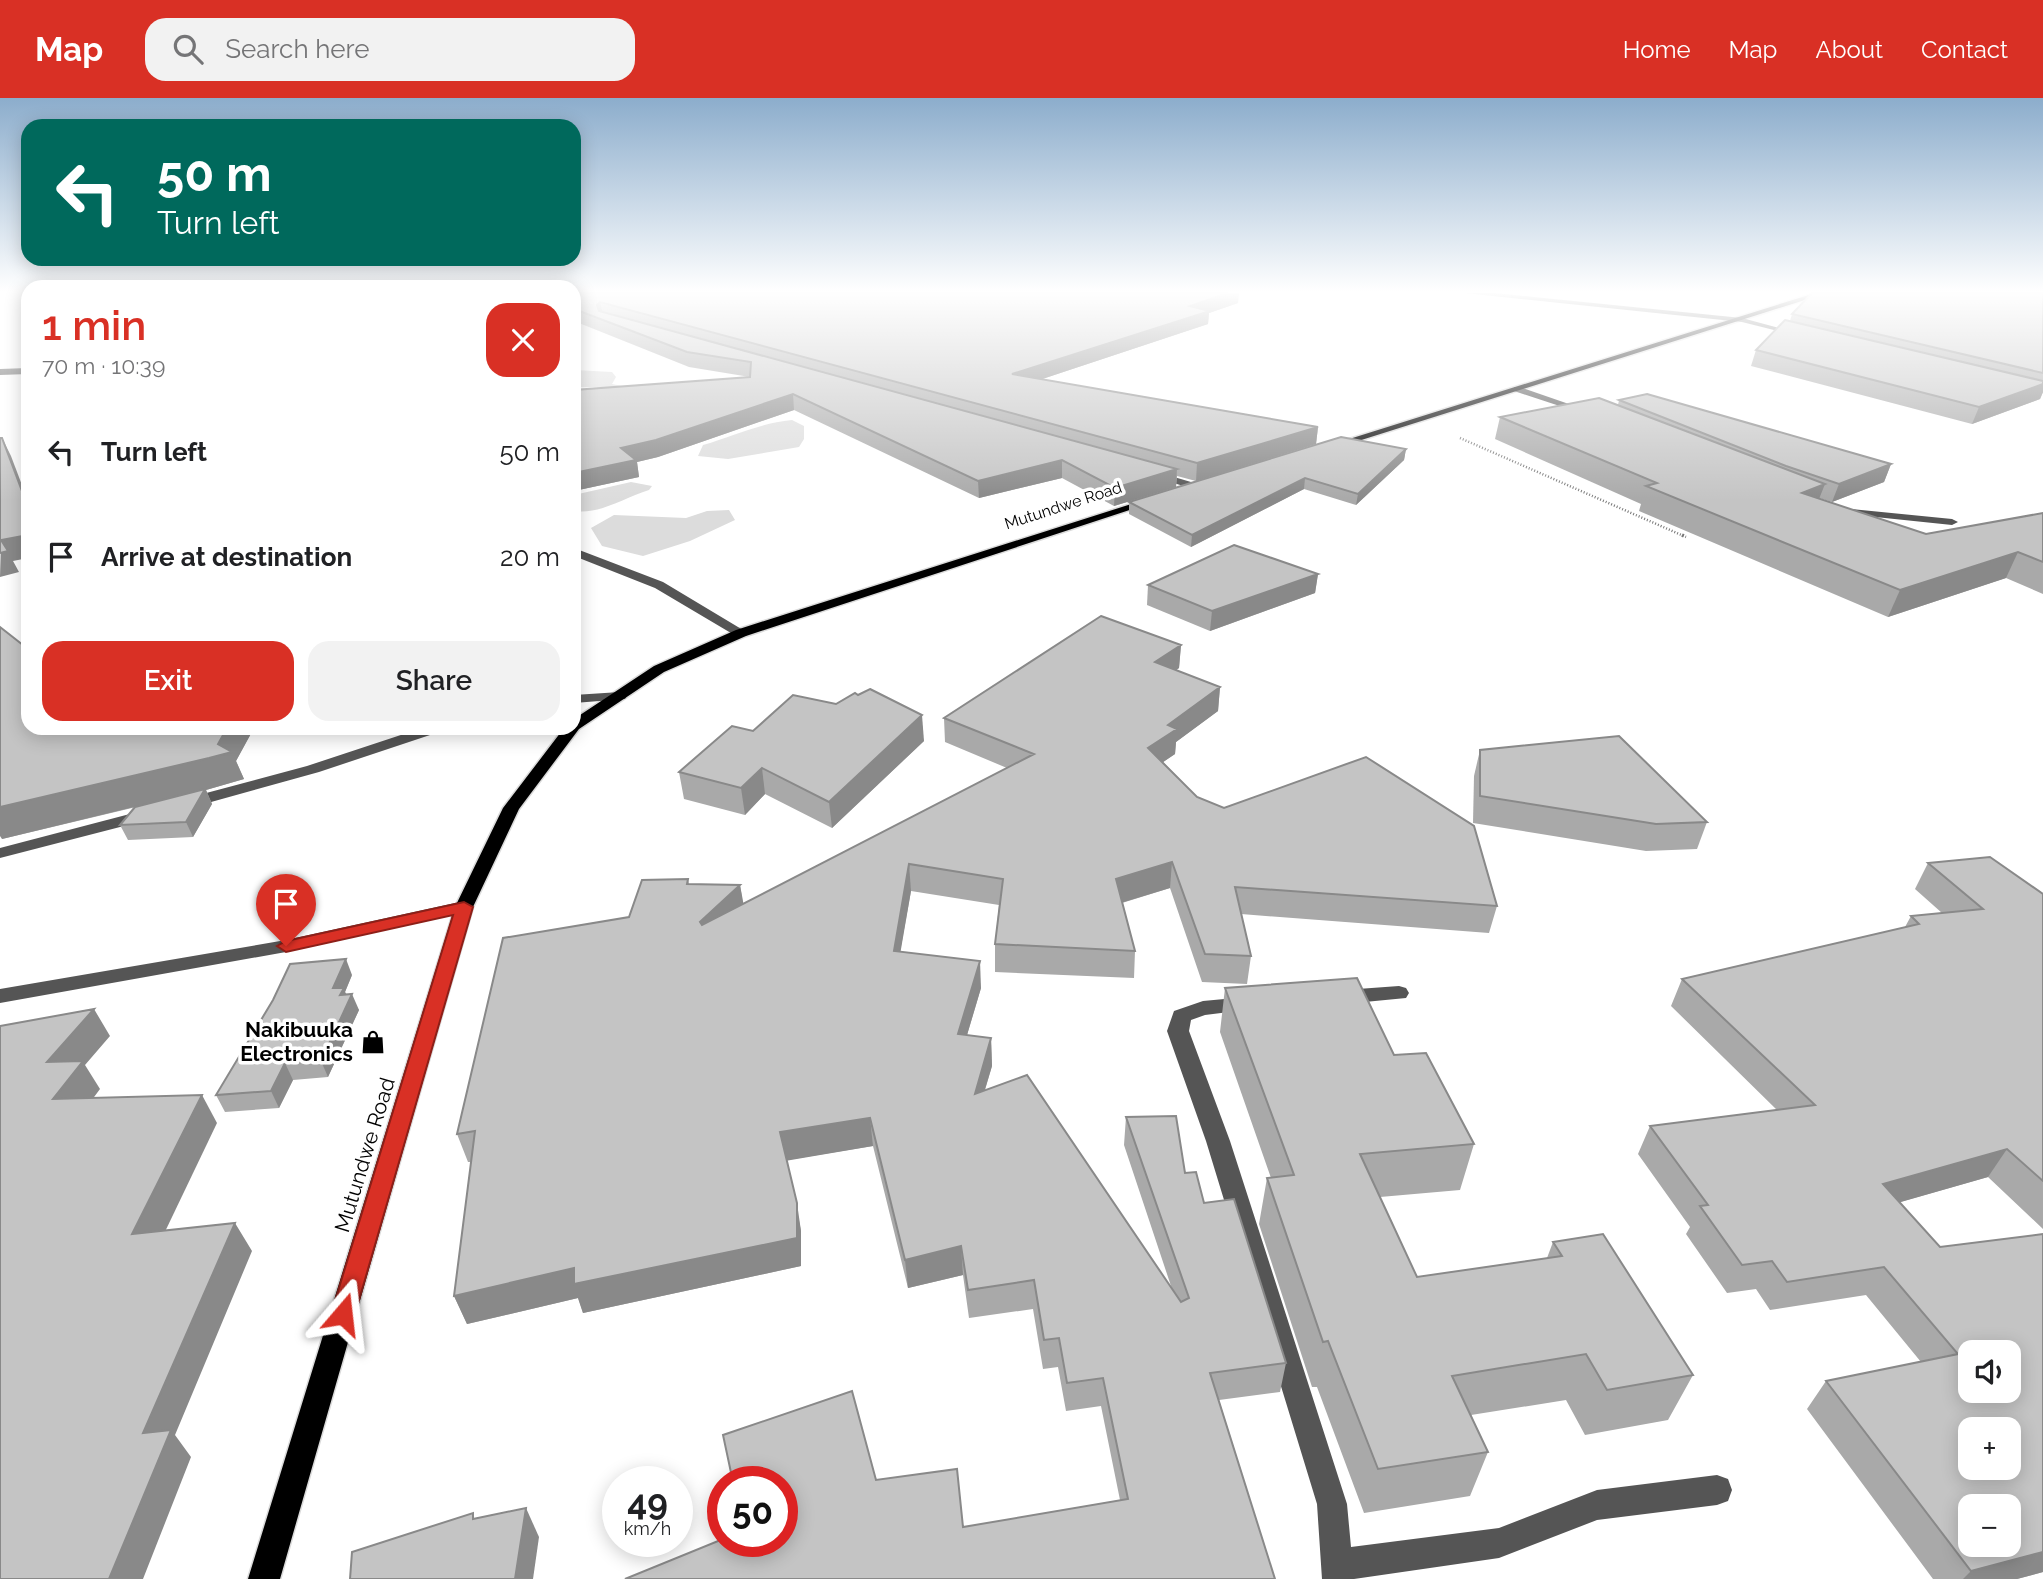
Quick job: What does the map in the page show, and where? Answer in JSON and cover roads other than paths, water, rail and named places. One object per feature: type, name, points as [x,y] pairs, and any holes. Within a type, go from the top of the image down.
[{"type":"main road","points":[[1316,450],[1605,362]]},
{"type":"main road","name":"Mutundwe Road","points":[[581,722],[659,669],[741,633],[889,583],[1210,483]]},
{"type":"main road","name":"Mutundwe Road","points":[[264,1579],[464,907],[511,808],[567,735]]},
{"type":"street","points":[[0,372],[21,371]]},
{"type":"street","points":[[1517,389],[1596,415]]},
{"type":"street","points":[[1145,472],[1197,487]]},
{"type":"street","points":[[1826,506],[1839,511],[1952,522]]},
{"type":"street","points":[[581,555],[659,585],[741,633]]},
{"type":"street","points":[[581,699],[620,696]]},
{"type":"street","points":[[0,853],[313,769],[416,735]]},
{"type":"street","points":[[0,996],[286,946],[464,907]]},
{"type":"street","points":[[1321,999],[1399,993]]},
{"type":"street","points":[[1268,1003],[1203,1008],[1181,1016],[1178,1031],[1218,1142],[1332,1504],[1338,1571],[1499,1543],[1597,1505],[1717,1490]]},
{"type":"place","name":"Nakibuuka Electronics","points":[[373,1042]]}]
